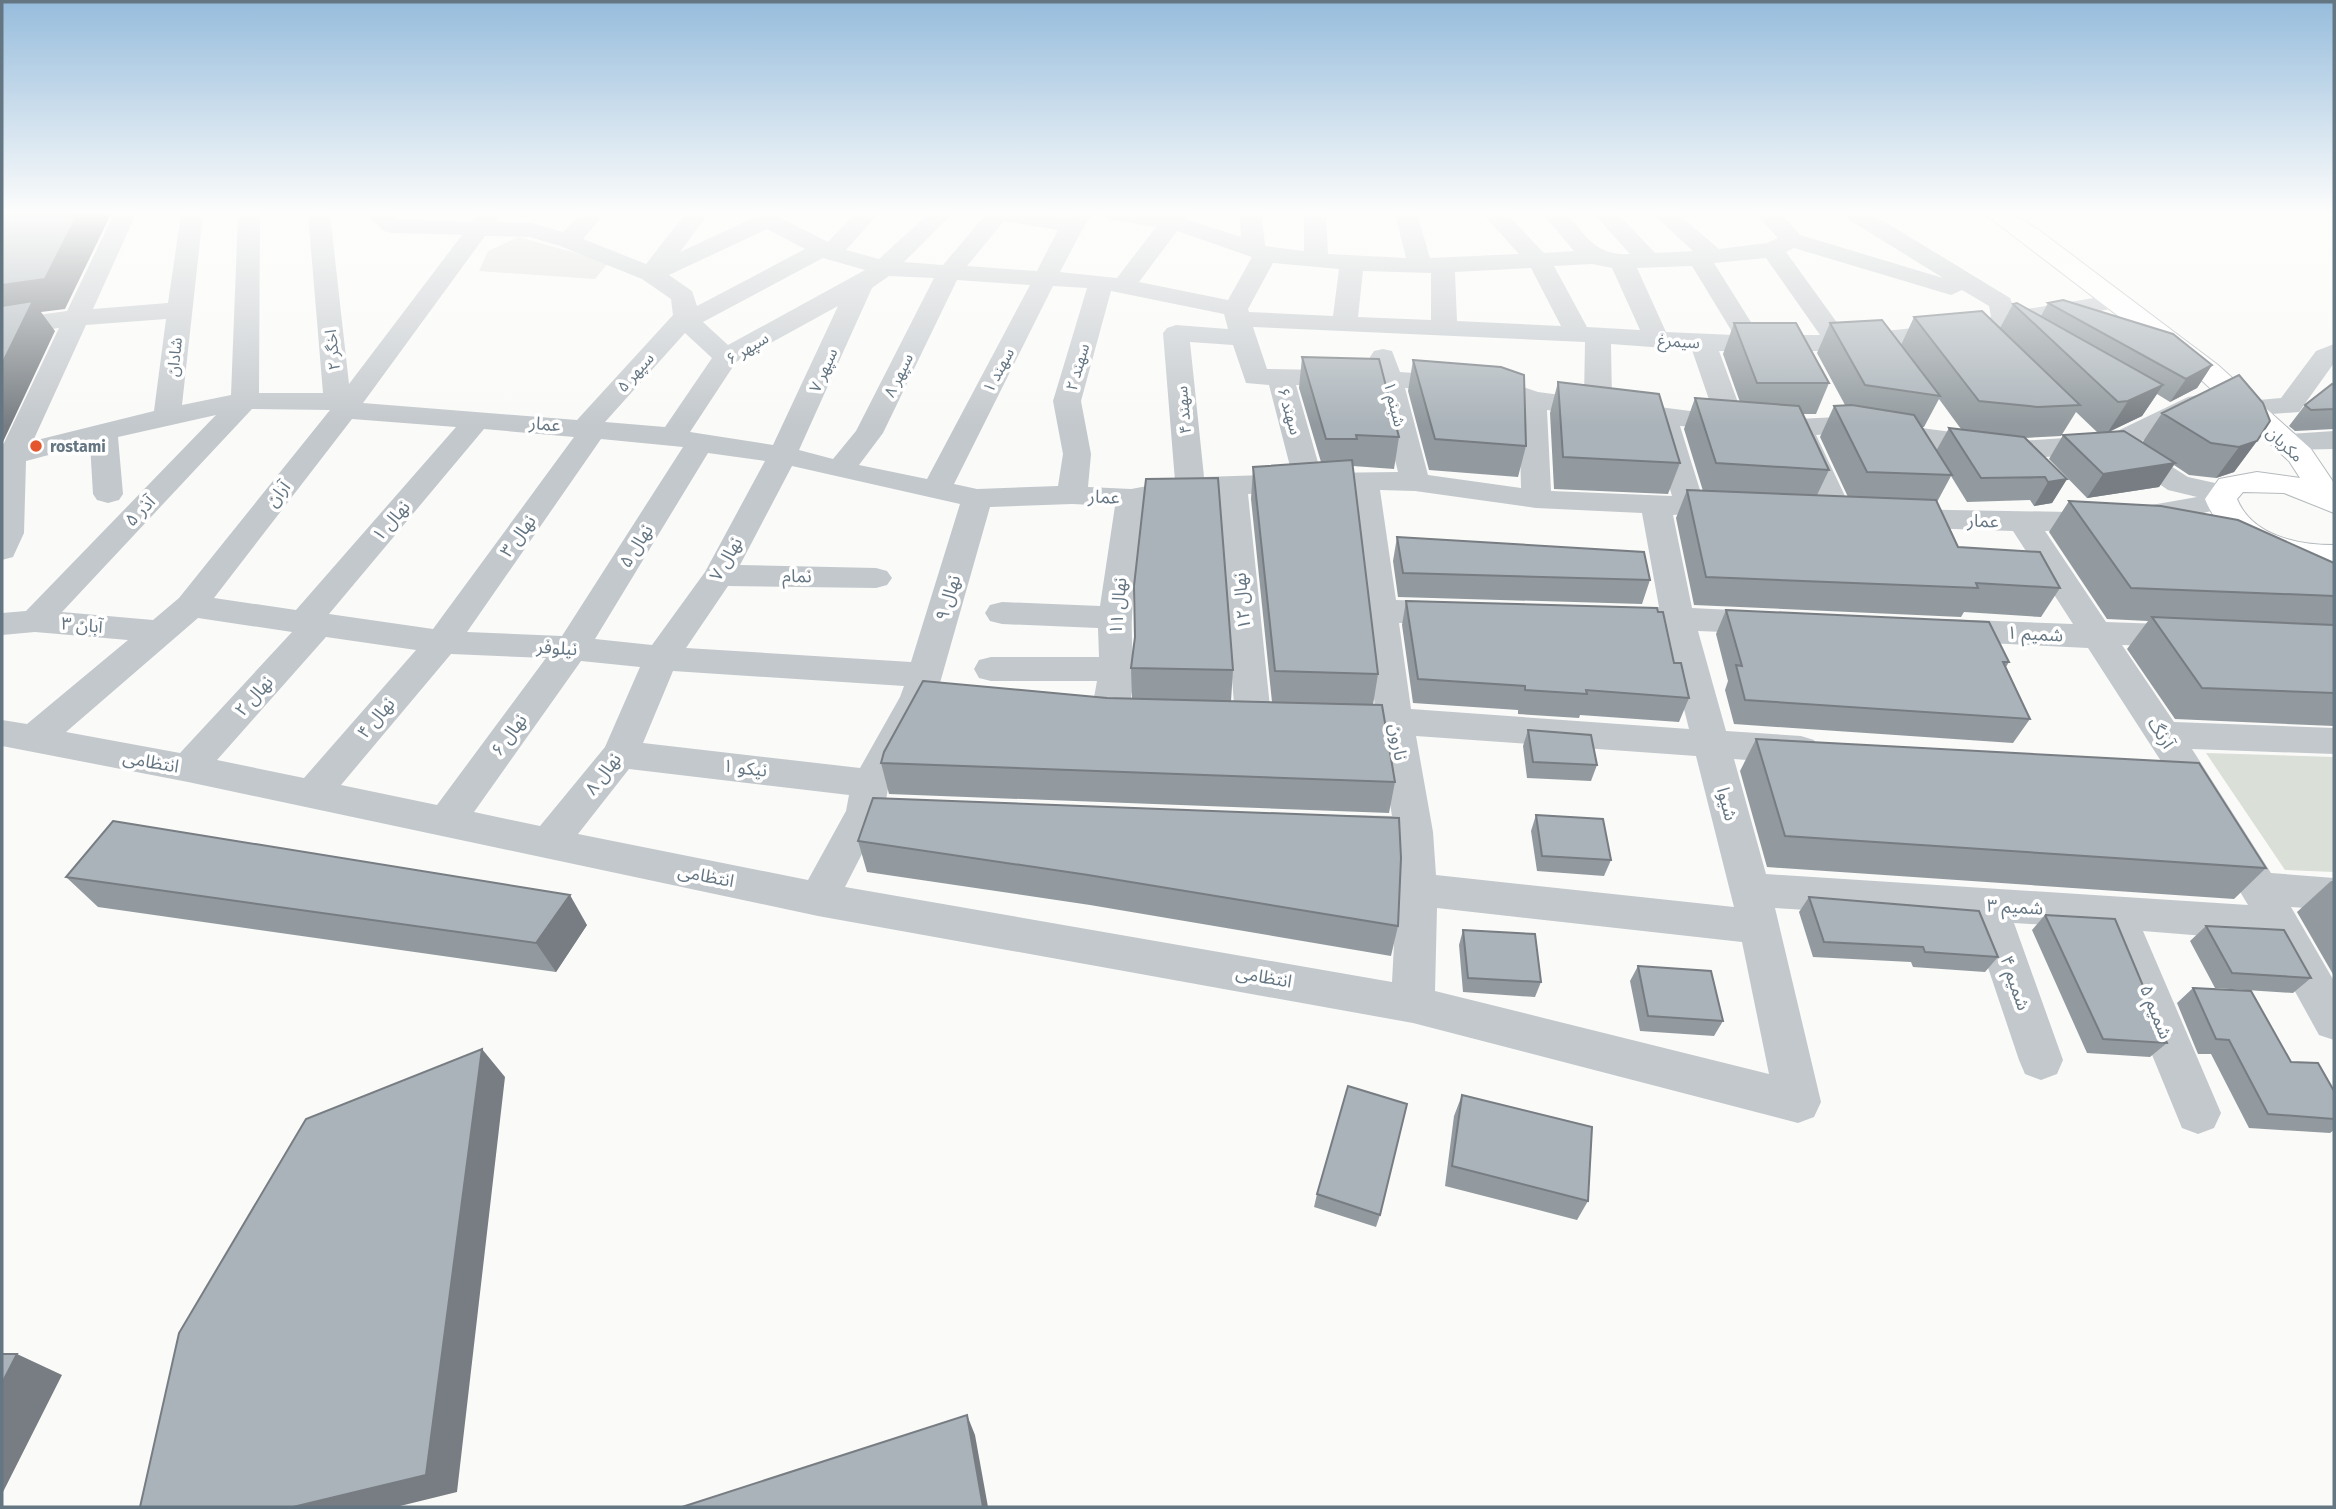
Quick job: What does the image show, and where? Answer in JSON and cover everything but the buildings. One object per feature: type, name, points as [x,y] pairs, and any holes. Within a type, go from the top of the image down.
[{"type":"main road","name":"مکریان","points":[[2096,284],[2255,415],[2300,456],[2333,502]]},
{"type":"main road","points":[[2255,415],[2262,481]]},
{"type":"main road","points":[[2333,502],[2297,487],[2262,481],[2230,485],[2221,496],[2223,508],[2230,519],[2259,539],[2298,553],[2334,556]]},
{"type":"main road","points":[[2298,553],[2334,578]]},
{"type":"street","points":[[2,550],[9,533],[7,457],[90,284]]},
{"type":"street","name":"شادان","points":[[167,416],[182,284]]},
{"type":"street","points":[[245,401],[247,284]]},
{"type":"street","name":"اخگر ۲","points":[[327,284],[340,406]]},
{"type":"street","name":"آران","points":[[17,737],[163,632],[191,606],[434,284]]},
{"type":"street","points":[[666,284],[683,296],[686,319],[726,357]]},
{"type":"street","name":"سپهر ۵","points":[[589,429],[686,319],[758,284]]},
{"type":"street","name":"سپهر ۶","points":[[686,440],[726,357],[860,284]]},
{"type":"street","name":"سپهر ۷","points":[[783,455],[861,284]]},
{"type":"street","name":"سپهر ۸","points":[[840,470],[869,433],[943,284]]},
{"type":"street","name":"سهند ۱","points":[[936,491],[1043,284]]},
{"type":"street","points":[[1106,284],[1238,322],[1249,284]]},
{"type":"street","points":[[1344,325],[1349,284]]},
{"type":"street","points":[[1436,284],[1444,329]]},
{"type":"street","points":[[1555,284],[1588,335],[1598,406]]},
{"type":"street","points":[[1632,284],[1657,340]]},
{"type":"street","points":[[1720,284],[1752,344]]},
{"type":"street","points":[[1810,284],[1839,343]]},
{"type":"street","points":[[1930,284],[2003,312]]},
{"type":"street","points":[[1962,284],[2052,349]]},
{"type":"street","name":"سهند ۲","points":[[1072,495],[1077,454],[1067,401],[1111,285]]},
{"type":"street","name":"سیمرغ","points":[[1238,322],[1752,344],[1801,354],[1839,343],[1886,351],[1983,339],[2003,312],[2118,301]]},
{"type":"street","points":[[2,328],[74,318],[179,310]]},
{"type":"street","name":"سهند ۴","points":[[1190,487],[1176,333],[1238,322]]},
{"type":"street","name":"سهند ۶","points":[[1238,322],[1256,377],[1280,377],[1309,481]]},
{"type":"street","name":"شبنم ۱","points":[[1374,326],[1415,482]]},
{"type":"street","points":[[1497,331],[1499,387]]},
{"type":"street","points":[[1703,343],[1732,424]]},
{"type":"street","points":[[2255,415],[2289,406],[2325,357],[2334,352]]},
{"type":"street","points":[[1280,377],[1389,379],[1499,387],[1532,400],[1732,424],[1798,427],[1832,413],[1917,449],[1952,442],[2021,450],[2103,444],[2158,410],[2255,415],[2334,440]]},
{"type":"street","points":[[1532,400],[1536,499]]},
{"type":"street","name":"عمار","points":[[7,457],[167,416],[245,401],[340,406],[686,440],[783,455],[840,470],[978,498],[1072,495],[1131,498],[1190,487],[1364,480],[1415,482],[1536,499],[1688,507]]},
{"type":"street","name":"آذر ۵","points":[[35,621],[245,401]]},
{"type":"street","points":[[1931,415],[1952,442]]},
{"type":"street","name":"شیوا","points":[[1663,416],[1688,507],[1678,619],[1755,909],[1798,1102]]},
{"type":"street","name":"نهال ۱","points":[[312,623],[478,419]]},
{"type":"street","points":[[2063,420],[2179,484],[2221,496]]},
{"type":"street","name":"عمار","points":[[1798,427],[1826,515],[1954,508],[2023,522],[2088,519],[2176,512],[2221,496]]},
{"type":"street","name":"نهال ۳","points":[[442,642],[589,429]]},
{"type":"street","points":[[103,434],[108,494]]},
{"type":"street","name":"نهال ۵","points":[[572,648],[686,440]]},
{"type":"street","points":[[2021,450],[2088,519],[2259,539]]},
{"type":"street","name":"نهال ۷","points":[[661,658],[719,575],[783,455]]},
{"type":"street","name":"نارون","points":[[1364,480],[1395,721],[1414,832],[1418,889],[1413,1004]]},
{"type":"street","name":"نهال ۱۲","points":[[1232,485],[1240,717],[1395,721]]},
{"type":"street","name":"نهال ۹","points":[[818,899],[867,797],[930,691],[978,498]]},
{"type":"street","name":"نهال ۱۱","points":[[1109,714],[1116,669],[1115,618],[1131,498]]},
{"type":"street","name":"آرنگ","points":[[2023,522],[2192,779],[2259,888],[2334,1021]]},
{"type":"street","name":"نمام","points":[[719,575],[876,578]]},
{"type":"street","name":"نیلوفر","points":[[191,606],[442,642],[572,648],[930,691]]},
{"type":"street","points":[[1382,611],[1490,614]]},
{"type":"street","points":[[1002,613],[1115,618]]},
{"type":"street","points":[[1625,617],[1800,624]]},
{"type":"street","name":"آبان ۳","points":[[2,624],[35,621],[163,632]]},
{"type":"street","name":"نهال ۲","points":[[188,768],[312,623]]},
{"type":"street","name":"شمیم ۱","points":[[1909,629],[2097,635]]},
{"type":"street","points":[[2097,635],[2215,638]]},
{"type":"street","name":"نهال ۴","points":[[311,795],[442,642]]},
{"type":"street","name":"نهال ۶","points":[[445,823],[572,648]]},
{"type":"street","name":"نهال ۸","points":[[548,844],[620,754],[661,658]]},
{"type":"street","points":[[991,669],[1116,669]]},
{"type":"street","points":[[1395,721],[1834,752]]},
{"type":"street","points":[[2163,735],[2334,741]]},
{"type":"street","name":"انتظامی","points":[[17,737],[188,768],[818,899],[1413,1004],[1798,1102]]},
{"type":"street","name":"نیکو ۱","points":[[620,754],[867,797],[906,813]]},
{"type":"street","points":[[2150,776],[2192,779]]},
{"type":"street","points":[[1318,828],[1414,832]]},
{"type":"street","points":[[2259,888],[2334,894]]},
{"type":"street","name":"شمیم ۳","points":[[1418,889],[1755,909],[1988,906],[2114,912],[2280,925]]},
{"type":"street","name":"شمیم ۴","points":[[1988,906],[2041,1060]]},
{"type":"street","name":"شمیم ۵","points":[[2114,912],[2198,1113]]},
{"type":"shaded area","points":[[2206,753],[2334,757],[2334,872],[2285,870]]},
{"type":"place","name":"rostami","points":[[36,446]]}]
